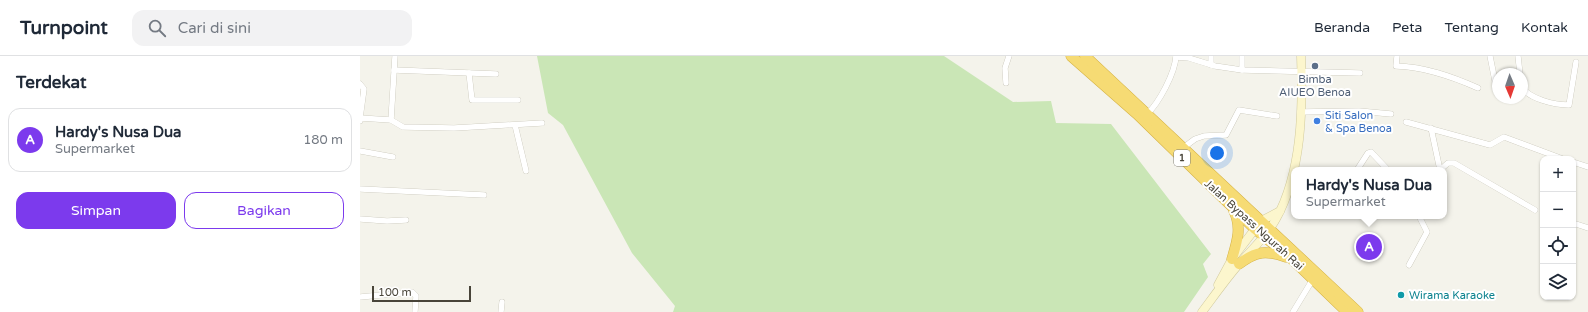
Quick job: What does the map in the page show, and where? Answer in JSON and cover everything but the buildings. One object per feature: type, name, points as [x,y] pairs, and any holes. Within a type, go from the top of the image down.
[{"type":"highway","name":"Jalan Bypass Ngurah Rai","points":[[1071,56],[1137,114],[1232,207],[1258,225]]},
{"type":"highway","name":"Jalan Bypass Ngurah Rai","points":[[1085,56],[1183,148],[1258,225],[1358,312]]},
{"type":"highway","points":[[1232,207],[1239,224],[1236,262],[1261,253],[1273,252],[1293,260]]},
{"type":"highway","name":"Jalan Bypass Ngurah Rai","points":[[1266,232],[1347,312]]},
{"type":"main road","points":[[1295,167],[1300,112],[1301,56]]},
{"type":"main road","points":[[1236,262],[1266,232],[1291,191]]},
{"type":"main road","points":[[1202,312],[1236,262],[1258,225],[1280,211]]},
{"type":"street","points":[[391,120],[395,56]]},
{"type":"street","points":[[1006,83],[1005,68],[1009,56]]},
{"type":"street","points":[[1211,56],[1211,65]]},
{"type":"street","points":[[1242,56],[1242,70]]},
{"type":"street","points":[[1397,56],[1396,66],[1415,67],[1436,72],[1478,88]]},
{"type":"street","points":[[1490,56],[1492,68]]},
{"type":"street","points":[[1518,56],[1519,68]]},
{"type":"street","points":[[1147,114],[1153,108],[1173,72],[1176,57],[1189,58],[1211,65],[1242,70],[1360,73]]},
{"type":"street","points":[[1528,93],[1545,101],[1569,105],[1576,62]]},
{"type":"street","points":[[394,70],[496,74]]},
{"type":"street","points":[[469,74],[472,100],[518,100]]},
{"type":"street","points":[[360,84],[364,88],[360,121]]},
{"type":"street","points":[[1183,148],[1195,139],[1204,136],[1226,135],[1239,110],[1277,116]]},
{"type":"street","points":[[1300,112],[1359,111],[1391,114]]},
{"type":"street","points":[[360,118],[391,120],[403,127],[454,128],[542,123]]},
{"type":"street","points":[[1406,122],[1490,145],[1504,138],[1555,156]]},
{"type":"street","points":[[515,125],[526,171]]},
{"type":"street","points":[[1431,128],[1439,167]]},
{"type":"street","points":[[360,151],[394,157]]},
{"type":"street","points":[[1359,167],[1368,153],[1371,152],[1385,167]]},
{"type":"street","points":[[1443,167],[1448,163],[1454,163],[1535,210]]},
{"type":"street","points":[[1576,163],[1588,167]]},
{"type":"street","points":[[360,189],[484,195]]},
{"type":"street","points":[[360,219],[387,221],[406,220]]},
{"type":"street","points":[[1410,265],[1427,232],[1420,219]]},
{"type":"street","points":[[1576,224],[1588,228]]},
{"type":"street","points":[[1292,312],[1313,279]]},
{"type":"street","points":[[360,297],[412,292],[416,296],[415,312]]},
{"type":"street","points":[[501,312],[502,302]]},
{"type":"green space","points":[[537,56],[944,56],[1013,102],[1051,101],[1056,123],[1111,124],[1211,254],[1203,264],[1208,277],[1184,312],[673,312],[675,306],[632,253],[563,125],[548,113]]},
{"type":"place","name":"Bimba AIUEO Benoa","points":[[1315,66]]},
{"type":"place","name":"Siti Salon & Spa Benoa","points":[[1317,121]]},
{"type":"place","name":"Hardy's Nusa Dua","points":[[1369,247]]},
{"type":"place","name":"Wirama Karaoke","points":[[1401,295]]}]
